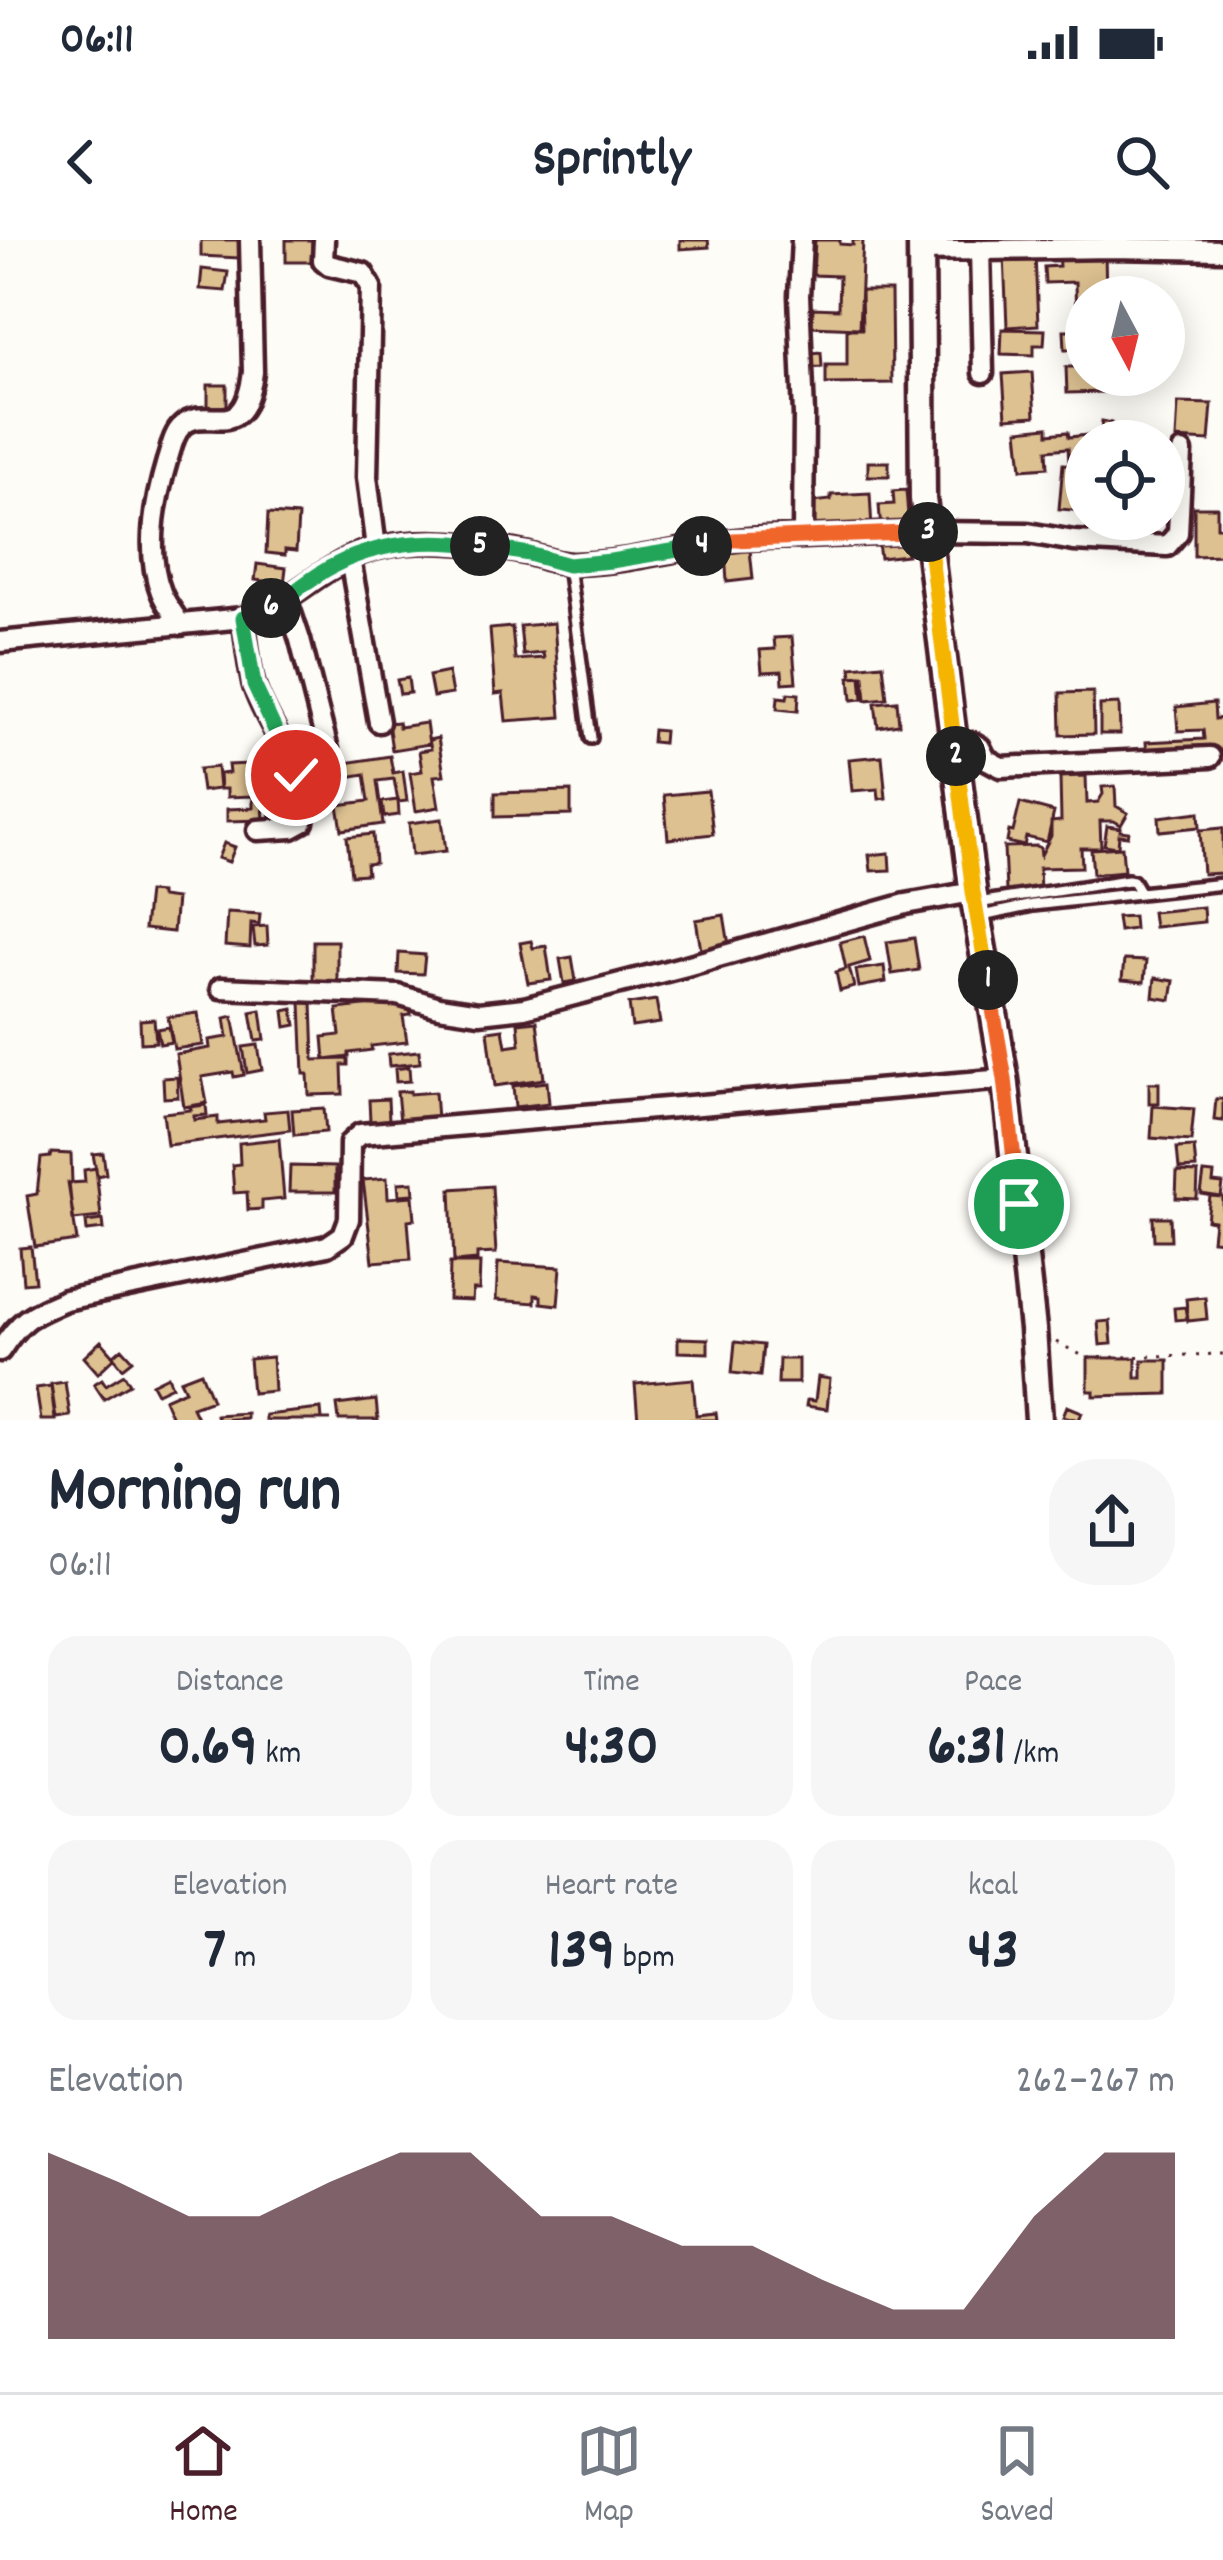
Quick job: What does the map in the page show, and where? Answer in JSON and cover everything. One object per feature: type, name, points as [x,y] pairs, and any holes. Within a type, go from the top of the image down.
[{"type":"main road","points":[[921,245],[923,499],[975,904],[1005,1079],[1039,1420]]},
{"type":"street","points":[[181,625],[160,592],[153,550],[157,495],[184,424],[199,419],[225,421],[239,412],[250,393],[254,372],[250,240]]},
{"type":"street","points":[[324,240],[323,260],[363,273],[371,287],[367,477],[376,548]]},
{"type":"street","points":[[802,240],[803,536]]},
{"type":"street","points":[[921,245],[1223,250]]},
{"type":"street","points":[[980,249],[983,373]]},
{"type":"street","points":[[0,642],[260,614],[330,567],[376,548],[414,542],[469,544],[568,565],[733,540],[803,536],[1028,533],[1065,539]]},
{"type":"street","points":[[1068,540],[1167,546],[1172,540]]},
{"type":"street","points":[[350,559],[379,722]]},
{"type":"street","points":[[286,598],[337,785]]},
{"type":"street","points":[[243,618],[254,685],[296,775],[306,808],[303,822],[292,828],[258,830]]},
{"type":"street","points":[[955,746],[973,743],[986,759],[1001,767],[1210,758]]},
{"type":"street","points":[[221,988],[398,995],[479,1013],[524,1008],[906,904],[975,904]]},
{"type":"street","points":[[0,1351],[17,1325],[65,1300],[327,1246],[343,1234],[349,1220],[350,1143],[360,1134],[1005,1079]]},
{"type":"lane","points":[[568,565],[591,738]]},
{"type":"lane","points":[[975,904],[1127,880],[1140,893],[1223,884]]},
{"type":"path","points":[[1033,1329],[1087,1358],[1223,1354]]},
{"type":"building","points":[[201,240],[239,240],[239,258],[201,256]]},
{"type":"building","points":[[286,240],[312,240],[311,262],[286,262]]},
{"type":"building","points":[[680,240],[708,240],[709,247],[680,249]]},
{"type":"building","points":[[815,240],[853,245],[853,240],[863,240],[859,328],[812,326],[813,308],[838,309],[839,276],[813,275]]},
{"type":"building","points":[[1105,252],[1106,276],[1065,276],[1065,282],[1045,283],[1044,267],[1059,266],[1058,253]]},
{"type":"building","points":[[1035,254],[1038,325],[1007,327],[1004,255]]},
{"type":"building","points":[[202,269],[228,272],[225,291],[200,289]]},
{"type":"building","points":[[861,291],[891,291],[892,383],[826,384],[826,365],[847,365],[847,329],[862,329]]},
{"type":"building","points":[[1002,329],[1045,330],[1044,345],[1034,345],[1034,355],[1001,354]]},
{"type":"building","points":[[821,352],[822,367],[803,368],[802,354]]},
{"type":"building","points":[[1032,372],[1035,416],[1006,418],[1003,374]]},
{"type":"building","points":[[208,385],[227,385],[227,408],[208,408]]},
{"type":"building","points":[[1178,403],[1212,404],[1209,441],[1185,440],[1185,420],[1177,420]]},
{"type":"building","points":[[1048,427],[1048,434],[1065,432],[1065,448],[1047,450],[1048,467],[1022,469],[1018,430]]},
{"type":"building","points":[[868,462],[889,462],[889,476],[868,476]]},
{"type":"building","points":[[1063,464],[1065,464],[1065,510],[1059,509]]},
{"type":"building","points":[[906,490],[909,529],[881,531],[879,505],[894,504],[893,491]]},
{"type":"building","points":[[870,493],[872,529],[814,533],[812,502],[831,500],[831,495]]},
{"type":"building","points":[[1194,507],[1217,507],[1223,555],[1194,556]]},
{"type":"building","points":[[268,514],[298,516],[296,551],[266,553]]},
{"type":"building","points":[[906,541],[907,555],[880,558],[878,544]]},
{"type":"building","points":[[750,550],[753,579],[727,582],[725,552]]},
{"type":"building","points":[[257,564],[286,568],[284,584],[255,580]]},
{"type":"building","points":[[554,623],[561,717],[506,721],[503,693],[495,694],[490,629],[512,627],[515,660],[544,658],[543,653],[523,655],[520,626]]},
{"type":"building","points":[[792,637],[796,682],[783,683],[782,671],[762,672],[760,650],[775,649],[774,638]]},
{"type":"building","points":[[883,664],[887,698],[866,700],[864,676],[852,677],[851,667]]},
{"type":"building","points":[[448,672],[452,694],[433,697],[429,676]]},
{"type":"building","points":[[861,676],[863,699],[852,700],[850,677]]},
{"type":"building","points":[[408,678],[410,693],[400,694],[397,680]]},
{"type":"building","points":[[1093,692],[1094,734],[1061,735],[1060,693]]},
{"type":"building","points":[[788,693],[799,694],[798,711],[777,709],[778,697],[787,698]]},
{"type":"building","points":[[897,701],[899,724],[878,727],[875,703]]},
{"type":"building","points":[[1214,703],[1215,719],[1223,718],[1223,751],[1147,755],[1146,742],[1204,739],[1203,730],[1178,731],[1176,707]]},
{"type":"building","points":[[1119,704],[1120,734],[1100,734],[1100,705]]},
{"type":"building","points":[[398,722],[399,727],[426,723],[429,744],[392,750],[388,723]]},
{"type":"building","points":[[653,730],[664,731],[663,743],[652,742]]},
{"type":"building","points":[[438,738],[444,775],[434,776],[439,807],[416,811],[410,773],[422,771],[419,751],[431,749],[429,740]]},
{"type":"building","points":[[390,756],[393,773],[403,771],[407,801],[398,802],[394,779],[377,781],[383,824],[342,830],[338,805],[369,801],[365,774],[341,778],[339,764]]},
{"type":"building","points":[[882,756],[886,798],[879,799],[878,789],[852,791],[849,759]]},
{"type":"building","points":[[250,764],[251,787],[262,787],[264,820],[227,821],[227,809],[253,808],[253,796],[227,797],[227,789],[220,789],[219,774],[229,773],[228,765]]},
{"type":"building","points":[[217,767],[219,789],[202,791],[199,769]]},
{"type":"building","points":[[1086,776],[1087,803],[1098,802],[1102,787],[1115,786],[1116,806],[1128,813],[1121,825],[1100,821],[1101,848],[1081,848],[1082,867],[1039,868],[1040,890],[1006,891],[1004,847],[1037,846],[1041,855],[1051,836],[1051,822],[1061,821],[1060,777]]},
{"type":"building","points":[[571,791],[571,815],[495,817],[495,793]]},
{"type":"building","points":[[708,791],[713,834],[668,839],[664,795]]},
{"type":"building","points":[[398,800],[399,815],[384,817],[382,802]]},
{"type":"building","points":[[293,802],[294,821],[271,822],[270,803]]},
{"type":"building","points":[[1020,803],[1054,812],[1047,842],[1026,837],[1024,846],[1007,842]]},
{"type":"building","points":[[1199,812],[1200,827],[1160,831],[1159,817]]},
{"type":"building","points":[[442,819],[446,851],[412,855],[409,823]]},
{"type":"building","points":[[1107,826],[1129,832],[1119,835],[1118,847],[1104,845]]},
{"type":"building","points":[[1223,828],[1223,873],[1203,874],[1200,830]]},
{"type":"building","points":[[373,834],[375,863],[366,864],[367,874],[351,875],[347,837]]},
{"type":"building","points":[[224,843],[235,847],[229,862],[218,858]]},
{"type":"building","points":[[1122,847],[1124,871],[1093,874],[1091,849]]},
{"type":"building","points":[[889,853],[890,870],[871,871],[869,855]]},
{"type":"building","points":[[148,892],[176,899],[173,932],[144,929]]},
{"type":"building","points":[[1203,907],[1204,922],[1154,927],[1152,912]]},
{"type":"building","points":[[227,912],[260,914],[259,924],[251,923],[250,948],[225,946]]},
{"type":"building","points":[[724,915],[729,945],[701,950],[696,920]]},
{"type":"building","points":[[1133,916],[1134,929],[1119,931],[1117,917]]},
{"type":"building","points":[[267,926],[268,945],[255,946],[253,927]]},
{"type":"building","points":[[864,936],[870,961],[849,967],[854,987],[840,991],[836,972],[846,969],[840,942]]},
{"type":"building","points":[[914,938],[919,970],[892,974],[887,942]]},
{"type":"building","points":[[313,941],[337,941],[337,983],[313,983]]},
{"type":"building","points":[[531,941],[533,948],[546,946],[551,980],[528,983],[520,943]]},
{"type":"building","points":[[399,953],[425,955],[423,974],[398,973]]},
{"type":"building","points":[[572,957],[576,981],[564,983],[560,959]]},
{"type":"building","points":[[1124,960],[1146,961],[1144,982],[1122,980]]},
{"type":"building","points":[[884,966],[886,982],[859,987],[856,970]]},
{"type":"building","points":[[1155,978],[1174,981],[1171,1000],[1153,997]]},
{"type":"building","points":[[656,1000],[660,1023],[632,1027],[629,1004]]},
{"type":"building","points":[[409,1001],[411,1015],[403,1016],[407,1042],[371,1046],[372,1050],[349,1053],[349,1057],[325,1060],[323,1037],[340,1035],[337,1009]]},
{"type":"building","points":[[301,1002],[312,1002],[314,1060],[348,1059],[348,1065],[342,1065],[343,1094],[309,1095]]},
{"type":"building","points":[[293,1009],[296,1025],[286,1027],[284,1011]]},
{"type":"building","points":[[261,1010],[265,1040],[256,1041],[251,1012]]},
{"type":"building","points":[[198,1013],[203,1045],[174,1049],[168,1017]]},
{"type":"building","points":[[233,1016],[244,1075],[202,1077],[207,1103],[184,1107],[176,1054],[210,1048],[209,1040],[228,1037],[225,1018]]},
{"type":"building","points":[[154,1019],[156,1042],[141,1043],[140,1020]]},
{"type":"building","points":[[537,1021],[544,1079],[495,1086],[488,1031],[503,1029],[506,1046],[520,1044],[518,1023]]},
{"type":"building","points":[[169,1027],[172,1042],[160,1044],[157,1029]]},
{"type":"building","points":[[258,1045],[262,1070],[247,1073],[243,1047]]},
{"type":"building","points":[[419,1051],[420,1063],[389,1066],[388,1054]]},
{"type":"building","points":[[409,1067],[410,1081],[396,1082],[395,1069]]},
{"type":"building","points":[[177,1077],[178,1097],[164,1098],[163,1078]]},
{"type":"building","points":[[547,1082],[549,1103],[515,1107],[513,1086]]},
{"type":"building","points":[[1149,1083],[1159,1083],[1159,1103],[1149,1103]]},
{"type":"building","points":[[397,1092],[435,1092],[437,1119],[400,1122]]},
{"type":"building","points":[[388,1099],[389,1120],[370,1121],[369,1100]]},
{"type":"building","points":[[1216,1099],[1223,1099],[1223,1121],[1214,1120]]},
{"type":"building","points":[[206,1105],[207,1115],[194,1116],[194,1120],[218,1117],[218,1124],[265,1119],[264,1112],[288,1110],[290,1130],[167,1145],[163,1113]]},
{"type":"building","points":[[1153,1106],[1194,1109],[1191,1141],[1151,1138]]},
{"type":"building","points":[[324,1108],[326,1132],[294,1135],[292,1110]]},
{"type":"building","points":[[279,1139],[284,1199],[262,1201],[262,1209],[248,1210],[247,1192],[234,1193],[232,1165],[240,1164],[239,1143]]},
{"type":"building","points":[[1194,1147],[1196,1168],[1179,1169],[1177,1148]]},
{"type":"building","points":[[51,1153],[71,1154],[72,1183],[68,1183],[77,1241],[35,1247],[27,1196],[37,1194],[41,1158]]},
{"type":"building","points":[[103,1153],[106,1174],[97,1176],[93,1154]]},
{"type":"building","points":[[290,1166],[335,1167],[335,1192],[289,1192]]},
{"type":"building","points":[[96,1168],[101,1217],[73,1220],[69,1183],[85,1182],[84,1170]]},
{"type":"building","points":[[1177,1172],[1198,1173],[1197,1199],[1176,1198]]},
{"type":"building","points":[[1204,1173],[1214,1174],[1213,1183],[1223,1184],[1221,1197],[1201,1194]]},
{"type":"building","points":[[387,1178],[388,1198],[413,1196],[415,1219],[408,1220],[411,1259],[373,1262],[363,1180]]},
{"type":"building","points":[[413,1182],[414,1194],[399,1195],[398,1183]]},
{"type":"building","points":[[492,1186],[496,1253],[454,1262],[451,1189]]},
{"type":"building","points":[[1210,1196],[1223,1197],[1223,1241],[1212,1240],[1214,1221],[1207,1220]]},
{"type":"building","points":[[1153,1217],[1170,1217],[1171,1240],[1154,1240]]},
{"type":"building","points":[[103,1220],[104,1229],[87,1231],[86,1222]]},
{"type":"building","points":[[31,1247],[35,1282],[23,1283],[20,1248]]},
{"type":"building","points":[[450,1263],[480,1263],[479,1290],[473,1290],[472,1301],[449,1300]]},
{"type":"building","points":[[498,1263],[561,1267],[558,1305],[541,1303],[541,1296],[535,1295],[535,1303],[496,1300]]},
{"type":"building","points":[[1205,1297],[1207,1319],[1188,1321],[1186,1299]]},
{"type":"building","points":[[1185,1307],[1187,1319],[1175,1320],[1174,1308]]},
{"type":"building","points":[[1110,1321],[1112,1344],[1100,1345],[1098,1322]]},
{"type":"building","points":[[678,1338],[708,1339],[708,1353],[678,1352]]},
{"type":"building","points":[[101,1341],[115,1357],[98,1373],[84,1357]]},
{"type":"building","points":[[735,1342],[763,1345],[760,1376],[732,1373]]},
{"type":"building","points":[[122,1348],[133,1360],[123,1368],[113,1356]]},
{"type":"building","points":[[272,1357],[274,1391],[252,1393],[249,1359]]},
{"type":"building","points":[[1088,1358],[1136,1358],[1136,1378],[1142,1378],[1142,1360],[1168,1360],[1168,1394],[1094,1396],[1094,1391],[1088,1391]]},
{"type":"building","points":[[779,1359],[798,1359],[798,1383],[778,1383]]},
{"type":"building","points":[[201,1372],[212,1400],[192,1407],[198,1420],[173,1420],[164,1399],[185,1390],[180,1380]]},
{"type":"building","points":[[124,1374],[130,1384],[104,1399],[94,1384],[102,1379],[106,1385]]},
{"type":"building","points":[[168,1376],[172,1386],[157,1393],[152,1384]]},
{"type":"building","points":[[818,1377],[830,1379],[827,1409],[806,1406],[807,1400],[815,1401]]},
{"type":"building","points":[[693,1379],[696,1415],[716,1413],[717,1420],[638,1420],[635,1384]]},
{"type":"building","points":[[65,1382],[70,1416],[56,1418],[51,1384]]},
{"type":"building","points":[[51,1386],[55,1420],[41,1420],[36,1388]]},
{"type":"building","points":[[376,1400],[378,1420],[339,1420],[337,1405]]},
{"type":"building","points":[[1067,1406],[1082,1412],[1079,1420],[1063,1416]]},
{"type":"building","points":[[321,1409],[322,1420],[265,1420],[265,1415]]},
{"type":"building","points":[[246,1413],[246,1418],[217,1420],[216,1415]]},
{"type":"route","points":[[296,775],[254,685],[243,618],[260,614],[330,567],[376,548],[414,542],[469,544],[568,565],[733,540],[928,532],[973,892],[1005,1079],[1019,1204]]}]
